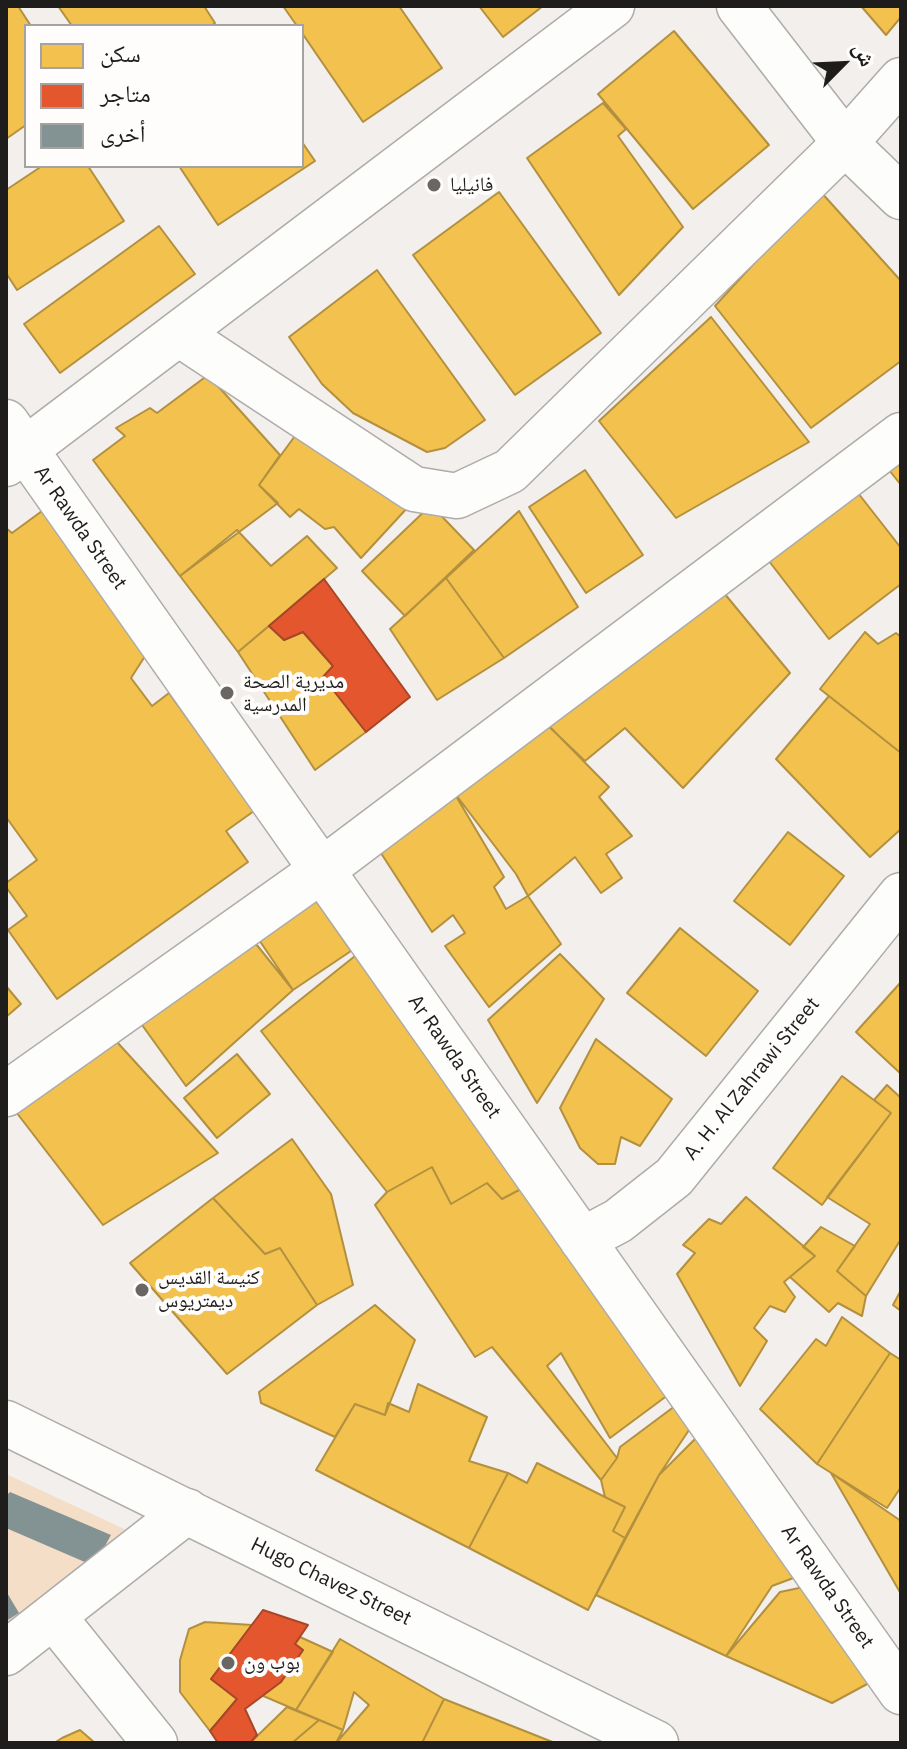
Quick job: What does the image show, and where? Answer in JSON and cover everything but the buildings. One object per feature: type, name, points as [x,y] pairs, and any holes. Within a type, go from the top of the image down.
[{"type":"street","points":[[12,445],[179,334],[612,6]]},
{"type":"street","points":[[739,6],[845,143],[901,197]]},
{"type":"street","points":[[179,334],[414,489],[457,496],[510,471],[845,143],[901,80]]},
{"type":"street","points":[[6,1094],[322,870],[901,435]]},
{"type":"street","name":"Ar Rawda Street","points":[[12,445],[322,870],[901,1692]]},
{"type":"street","name":"A. H. Al Zahrawi Street","points":[[582,1240],[618,1221],[674,1177],[901,895]]},
{"type":"street","name":"Hugo Chavez Street","points":[[6,1423],[656,1743]]},
{"type":"street","points":[[6,1653],[187,1511]]},
{"type":"street","points":[[53,1616],[155,1743]]},
{"type":"shaded area","points":[[6,1474],[135,1534],[6,1633]]},
{"type":"place","name":"فانيليا","points":[[434,185]]},
{"type":"place","name":"مديرية الصحة المدرسية","points":[[227,693]]},
{"type":"place","name":"كنيسة القديس ديمتريوس","points":[[142,1290]]},
{"type":"place","name":"بوب ون","points":[[228,1663]]}]
